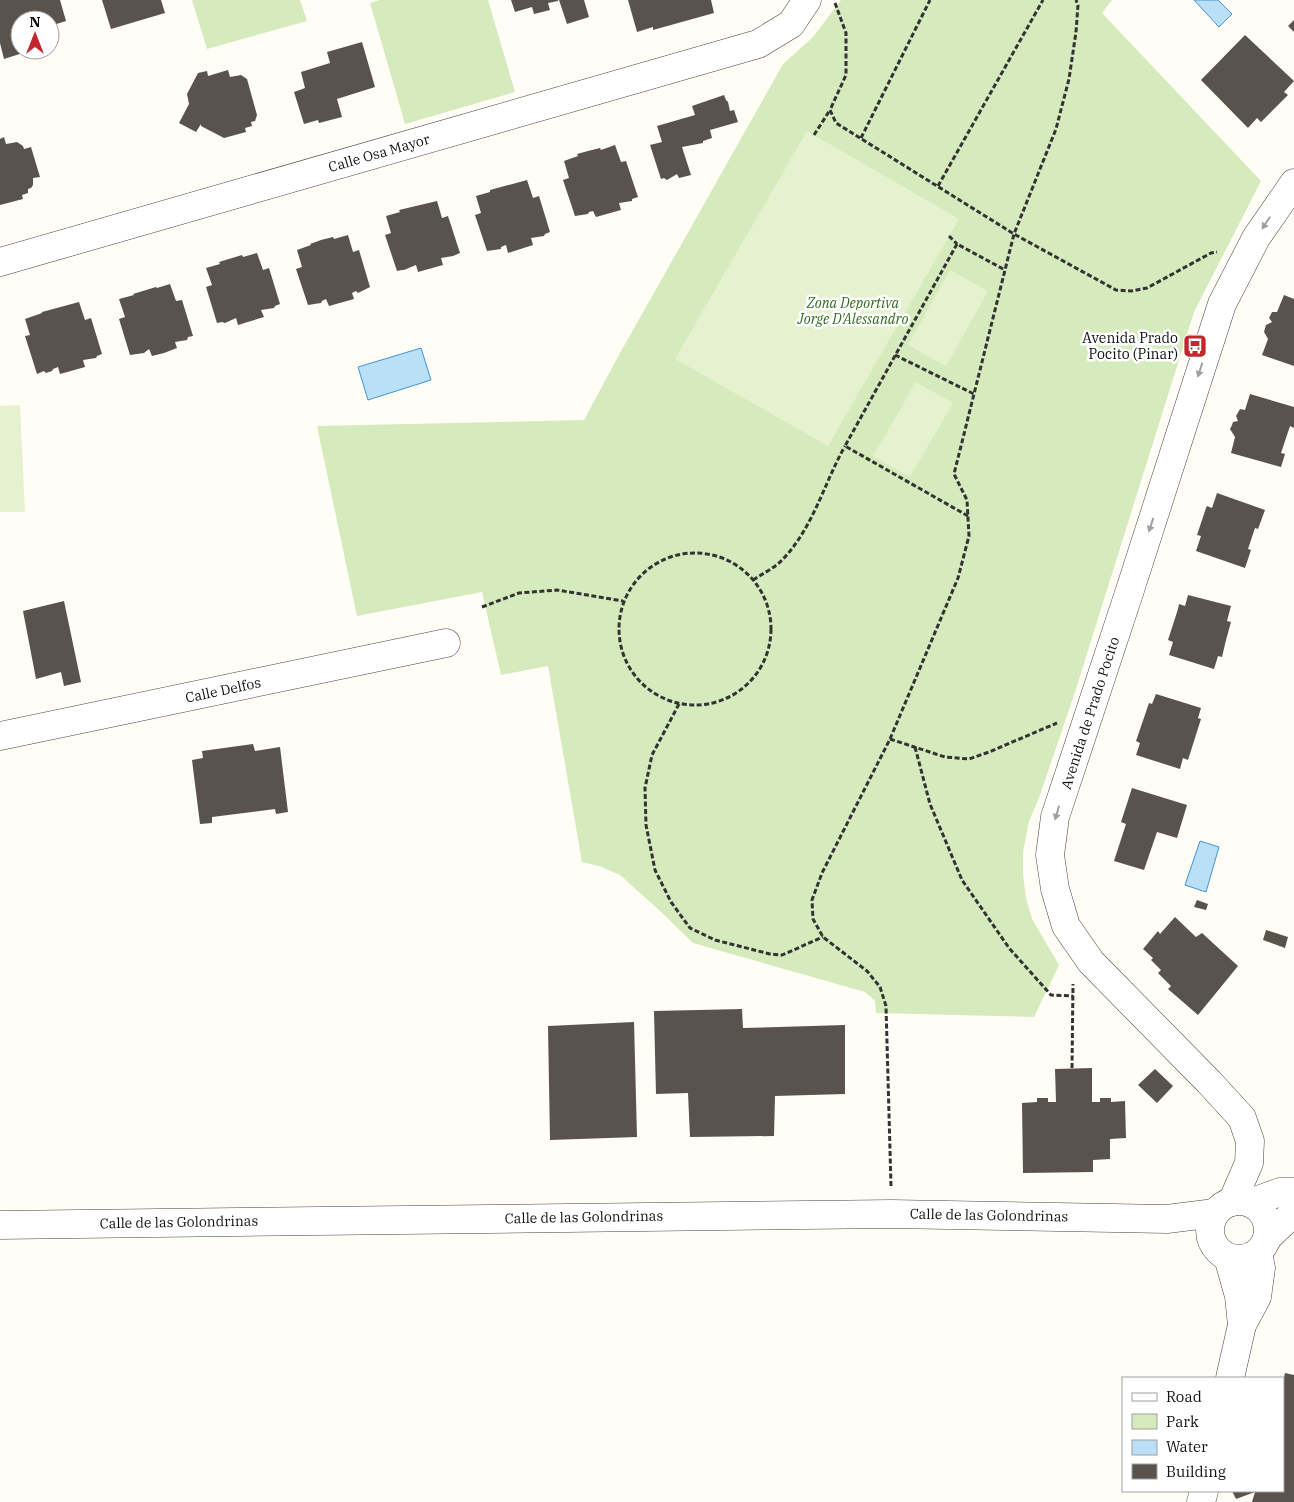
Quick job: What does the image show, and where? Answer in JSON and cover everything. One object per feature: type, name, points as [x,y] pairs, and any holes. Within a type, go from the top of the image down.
[{"type":"street","name":"Calle Osa Mayor","points":[[0,262],[758,44],[790,24],[807,0]]},
{"type":"street","name":"Avenida de Prado Pocito","points":[[1227,1223],[1249,1163],[1250,1141],[1242,1118],[1091,962],[1066,926],[1054,890],[1050,855],[1055,817],[1222,304],[1256,238],[1294,183]]},
{"type":"street","name":"Calle Delfos","points":[[0,736],[446,643]]},
{"type":"street","points":[[1227,1223],[1280,1192],[1294,1192]]},
{"type":"street","points":[[1227,1223],[1259,1209],[1265,1218],[1268,1228],[1262,1245],[1257,1297],[1242,1325],[1230,1377]]},
{"type":"street","name":"Calle de las Golondrinas","points":[[0,1225],[891,1214],[1167,1219],[1227,1223]]},
{"type":"street","points":[[1227,1223],[1238,1259],[1248,1258],[1291,1214],[1294,1214]]},
{"type":"street","points":[[1227,1223],[1242,1325]]},
{"type":"path","points":[[814,135],[830,110],[846,75],[846,33],[834,0]]},
{"type":"path","points":[[861,138],[930,0]]},
{"type":"path","points":[[938,186],[1043,0]]},
{"type":"path","points":[[891,1214],[886,1006],[880,987],[867,971],[823,937],[813,919],[812,900],[822,874],[890,740],[958,578],[969,536],[967,500],[954,474],[1014,234],[1056,129],[1069,79],[1078,14],[1076,0]]},
{"type":"path","points":[[830,110],[836,123],[1014,234],[1116,290],[1131,291],[1146,288],[1211,252],[1220,252]]},
{"type":"path","points":[[949,236],[957,244],[1005,270]]},
{"type":"path","points":[[753,580],[779,563],[796,542],[819,504],[845,446],[957,244]]},
{"type":"path","points":[[895,355],[974,394]]},
{"type":"path","points":[[845,446],[968,516]]},
{"type":"path","points":[[691,553],[709,554],[725,559],[741,568],[753,580],[764,596],[770,614],[772,633],[768,651],[760,669],[749,684],[734,695],[716,703],[698,706],[678,704],[661,698],[645,688],[632,673],[623,657],[618,638],[618,620],[623,601],[643,572],[657,562],[674,556],[691,553]]},
{"type":"path","points":[[482,607],[519,593],[556,590],[623,601]]},
{"type":"path","points":[[678,704],[652,754],[644,788],[646,825],[655,870],[671,902],[690,928],[715,940],[770,954],[782,955],[823,937]]},
{"type":"path","points":[[890,740],[945,757],[969,759],[990,752],[1062,720]]},
{"type":"path","points":[[915,748],[930,804],[962,880],[1009,948],[1051,995],[1073,996]]},
{"type":"path","points":[[1072,1068],[1073,980]]},
{"type":"green space","points":[[192,0],[300,0],[307,21],[207,49]]},
{"type":"green space","points":[[380,0],[488,0],[515,92],[405,124],[370,3]]},
{"type":"green space","points":[[841,0],[1112,0],[1102,13],[1261,181],[1194,312],[1075,692],[1039,798],[1029,821],[1023,852],[1026,898],[1032,919],[1059,965],[1034,1017],[876,1013],[875,1001],[865,992],[693,943],[620,875],[599,866],[582,862],[548,666],[501,675],[482,592],[357,616],[317,426],[584,420],[783,64],[813,37]]},
{"type":"green space","name":"Zona Deportiva Jorge D'Alessandro","points":[[807,131],[959,219],[828,446],[675,359]]},
{"type":"green space","points":[[950,270],[988,291],[946,366],[908,345]]},
{"type":"green space","points":[[916,382],[953,403],[910,477],[873,456]]},
{"type":"green space","points":[[20,405],[25,512],[0,512],[0,406]]},
{"type":"water","points":[[1194,0],[1218,0],[1232,14],[1219,27]]},
{"type":"water","points":[[421,348],[431,380],[368,400],[358,367]]},
{"type":"water","points":[[1200,841],[1219,847],[1206,892],[1185,885]]},
{"type":"building","points":[[0,0],[60,0],[66,21],[60,23],[60,10],[10,10],[10,57],[4,59],[0,43]]},
{"type":"building","points":[[102,0],[161,0],[165,13],[111,29]]},
{"type":"building","points":[[511,0],[558,1],[548,3],[550,10],[534,14],[532,7],[515,12]]},
{"type":"building","points":[[559,0],[584,0],[589,17],[567,24]]},
{"type":"building","points":[[628,0],[711,0],[714,13],[653,30],[653,27],[637,32]]},
{"type":"building","points":[[1294,20],[1294,32],[1288,26]]},
{"type":"building","points":[[1245,35],[1294,81],[1284,92],[1288,95],[1261,122],[1257,118],[1248,128],[1201,80]]},
{"type":"building","points":[[362,42],[375,87],[337,99],[342,117],[319,123],[318,120],[304,124],[294,92],[305,88],[301,72],[330,63],[327,52]]},
{"type":"building","points":[[228,70],[230,77],[241,75],[247,79],[257,115],[255,121],[251,122],[252,126],[245,128],[246,132],[224,138],[201,126],[201,124],[196,132],[179,123],[189,104],[187,94],[198,73],[207,71],[208,76]]},
{"type":"building","points":[[724,95],[730,111],[734,110],[738,122],[710,130],[712,138],[703,141],[703,143],[682,147],[691,175],[679,178],[677,174],[667,180],[661,179],[650,145],[662,142],[657,126],[695,115],[692,106]]},
{"type":"building","points":[[4,137],[6,144],[17,142],[24,149],[31,147],[40,177],[33,178],[33,185],[28,189],[28,193],[22,195],[23,199],[0,205],[0,139]]},
{"type":"building","points":[[615,145],[621,162],[626,161],[638,197],[632,199],[632,201],[619,203],[621,210],[596,217],[593,211],[588,214],[575,216],[563,180],[569,178],[564,161],[578,156],[577,154],[600,148],[601,150]]},
{"type":"building","points":[[527,180],[533,198],[539,196],[550,232],[544,236],[531,238],[533,245],[508,253],[506,245],[501,247],[501,249],[487,251],[475,215],[481,213],[476,196],[490,192],[490,190]]},
{"type":"building","points":[[437,201],[442,218],[448,216],[460,253],[441,258],[443,265],[418,272],[416,265],[397,271],[385,235],[391,233],[386,216],[400,212],[399,210]]},
{"type":"building","points":[[348,235],[353,252],[359,250],[370,287],[358,293],[356,291],[352,293],[354,299],[329,306],[326,299],[321,303],[308,305],[296,269],[302,267],[297,250],[321,240]]},
{"type":"building","points":[[257,253],[263,270],[269,268],[280,304],[274,308],[261,310],[264,317],[238,325],[236,318],[225,323],[217,323],[206,287],[212,285],[206,268],[242,255],[243,257]]},
{"type":"building","points":[[170,284],[176,301],[182,300],[193,336],[188,337],[187,340],[175,342],[177,348],[164,353],[152,356],[149,349],[144,353],[130,355],[119,319],[125,317],[119,299]]},
{"type":"building","points":[[1284,295],[1294,299],[1294,366],[1262,355],[1268,339],[1264,332],[1266,325],[1272,322],[1269,318],[1272,312],[1277,312]]},
{"type":"building","points":[[79,302],[85,320],[91,318],[102,354],[96,358],[83,360],[85,367],[60,374],[58,367],[46,373],[44,371],[37,374],[25,336],[30,335],[25,319],[42,312]]},
{"type":"building","points":[[1250,394],[1294,407],[1294,428],[1290,426],[1281,453],[1285,454],[1281,467],[1231,453],[1235,437],[1230,429],[1233,422],[1238,421],[1236,416],[1240,409],[1245,410]]},
{"type":"building","points":[[1217,493],[1265,510],[1258,529],[1255,528],[1248,549],[1251,550],[1245,568],[1196,551],[1201,536],[1197,535],[1206,508],[1207,506],[1212,508]]},
{"type":"building","points":[[1188,595],[1231,606],[1227,621],[1231,622],[1222,657],[1218,656],[1214,669],[1169,655],[1173,642],[1168,640],[1179,604],[1185,606]]},
{"type":"building","points":[[64,601],[81,682],[64,686],[61,672],[36,679],[23,611]]},
{"type":"building","points":[[1156,694],[1201,708],[1198,718],[1201,719],[1188,760],[1183,758],[1180,769],[1136,755],[1140,743],[1136,741],[1149,703],[1152,704]]},
{"type":"building","points":[[253,744],[255,751],[280,747],[288,812],[276,814],[275,809],[212,817],[212,823],[200,824],[192,760],[203,758],[202,751]]},
{"type":"building","points":[[1132,788],[1187,805],[1177,838],[1157,832],[1144,870],[1114,861],[1126,824],[1121,822]]},
{"type":"building","points":[[1197,900],[1208,904],[1206,910],[1194,907]]},
{"type":"building","points":[[1175,917],[1196,937],[1202,933],[1238,966],[1198,1015],[1168,989],[1171,986],[1158,973],[1161,970],[1151,960],[1153,958],[1143,949],[1158,931],[1160,934]]},
{"type":"building","points":[[1266,930],[1288,937],[1285,948],[1263,940]]},
{"type":"building","points":[[742,1009],[743,1028],[845,1025],[845,1094],[775,1096],[774,1136],[690,1137],[688,1093],[656,1094],[654,1011]]},
{"type":"building","points":[[634,1022],[637,1137],[550,1140],[548,1026]]},
{"type":"building","points":[[1092,1068],[1092,1102],[1100,1102],[1100,1098],[1111,1098],[1111,1102],[1125,1101],[1126,1138],[1110,1139],[1110,1159],[1093,1160],[1093,1172],[1023,1173],[1022,1103],[1037,1102],[1037,1098],[1048,1098],[1048,1102],[1056,1102],[1055,1069]]},
{"type":"building","points":[[1155,1069],[1173,1086],[1157,1103],[1138,1085]]},
{"type":"building","points":[[1285,1373],[1294,1375],[1294,1502],[1252,1502],[1255,1492],[1284,1492]]},
{"type":"building","points":[[1232,1492],[1255,1492],[1236,1499]]},
{"type":"place","name":"Avenida Prado Pocito (Pinar)","points":[[1195,346]]}]
